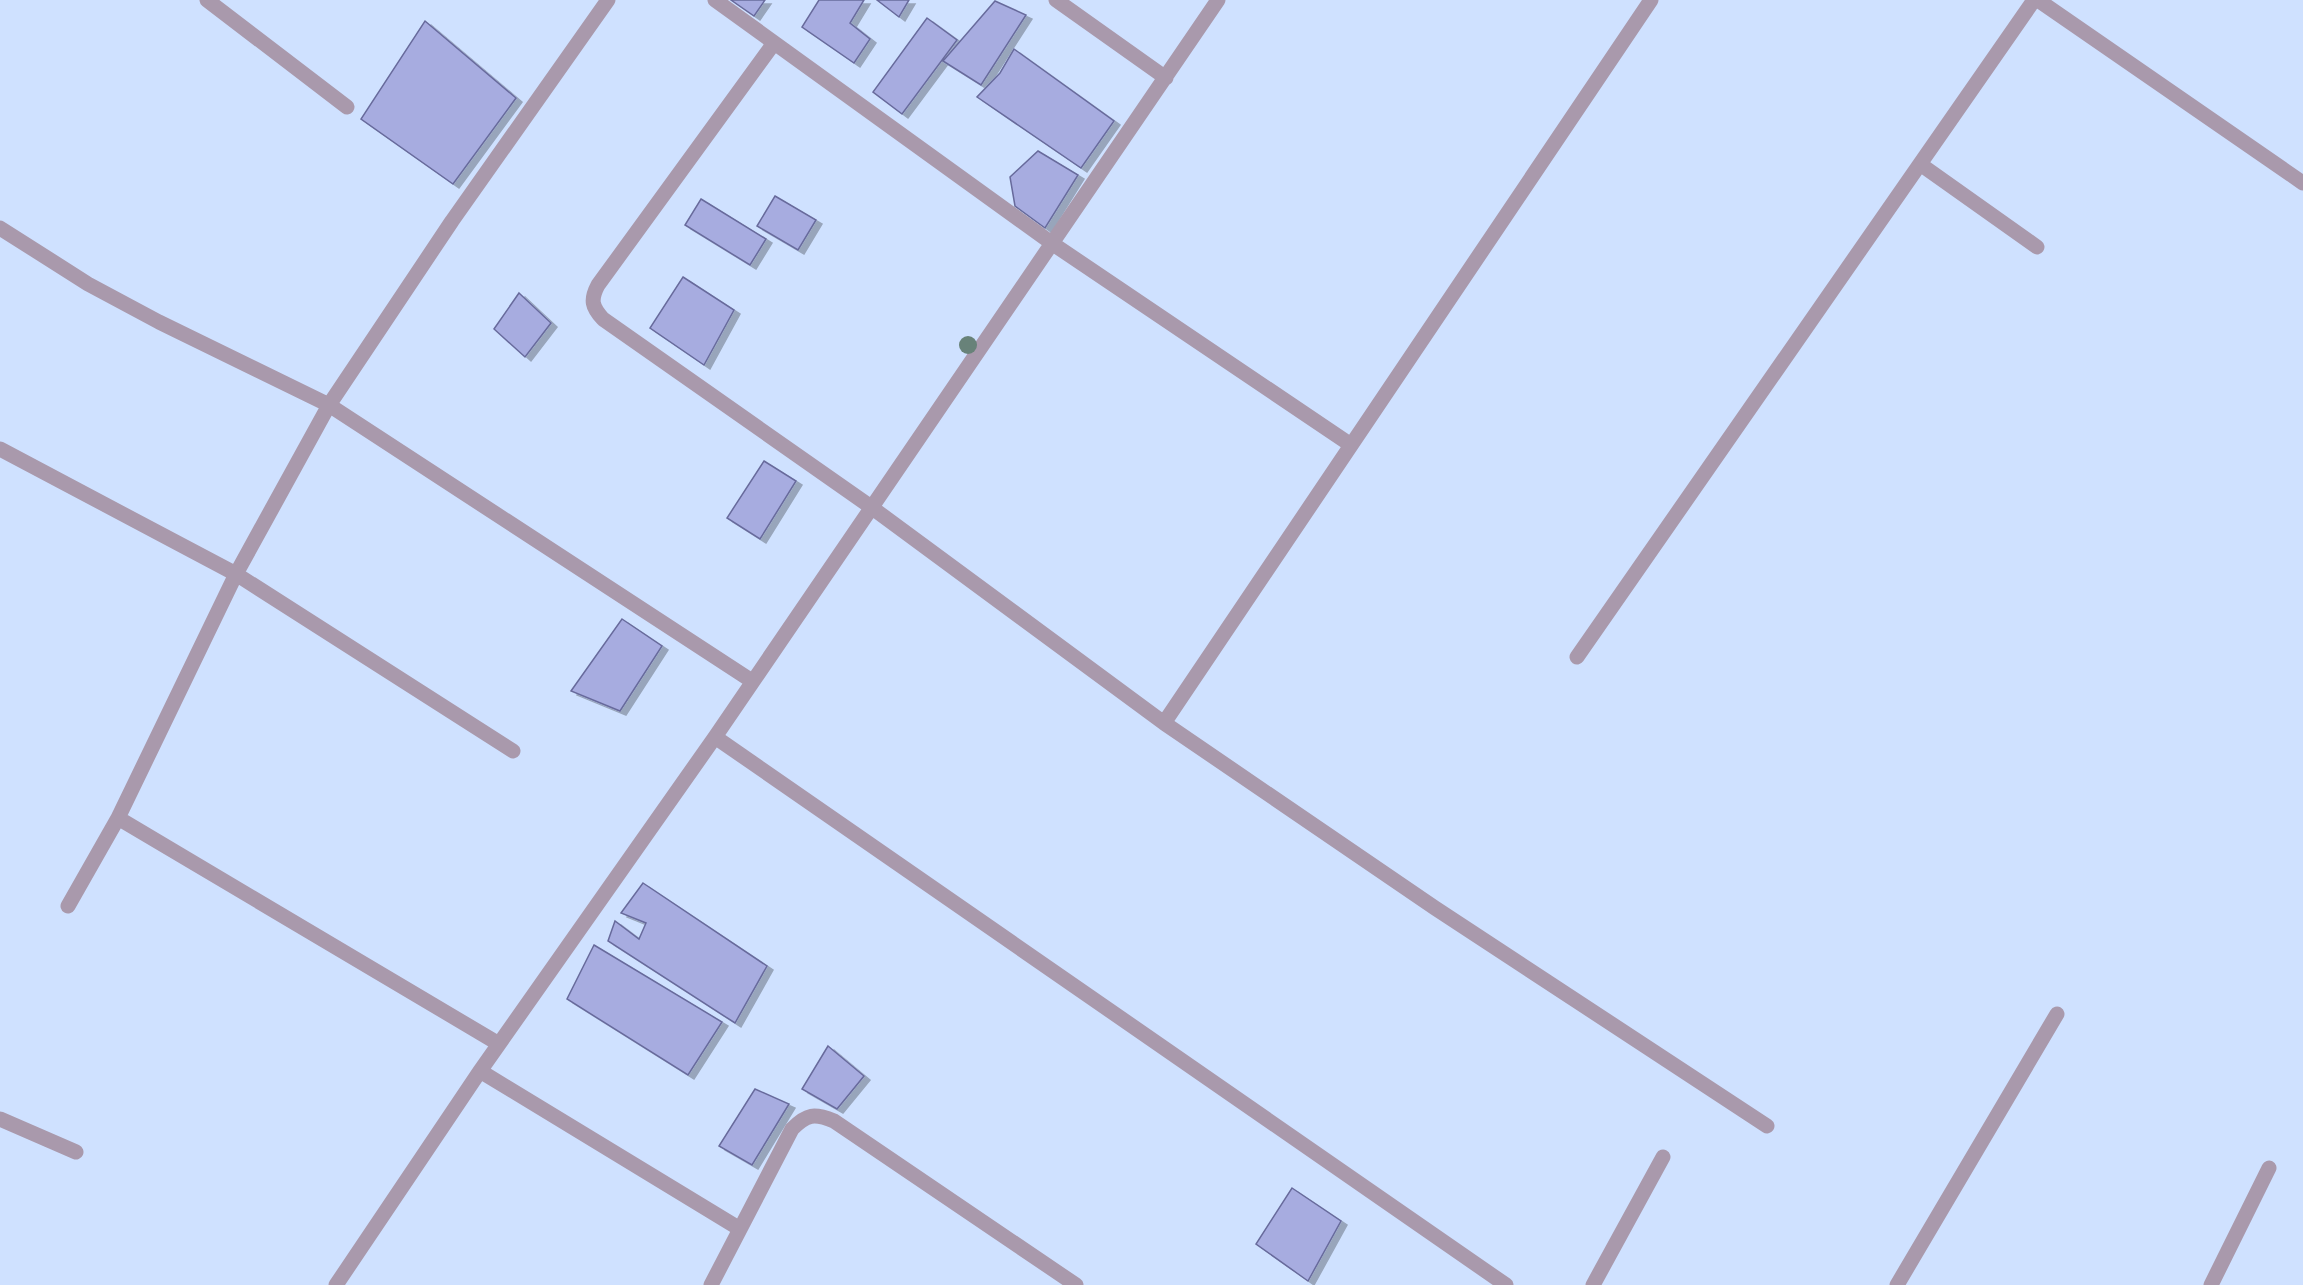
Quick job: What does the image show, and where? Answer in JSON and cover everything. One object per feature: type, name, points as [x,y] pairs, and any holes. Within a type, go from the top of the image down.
[{"type":"street","points":[[207,0],[347,107]]},
{"type":"street","points":[[68,906],[118,818],[236,574],[329,405],[452,221],[608,0]]},
{"type":"street","points":[[715,0],[1053,244],[1351,446]]},
{"type":"street","points":[[1056,0],[1166,78]]},
{"type":"street","points":[[336,1285],[480,1071],[715,737],[1218,0]]},
{"type":"street","points":[[1164,723],[1651,0]]},
{"type":"street","points":[[1577,657],[2036,0],[2303,183]]},
{"type":"street","points":[[774,43],[598,285],[592,297],[594,308],[603,319],[871,507],[1164,723],[1435,908],[1767,1126]]},
{"type":"street","points":[[1920,164],[2037,247]]},
{"type":"street","points":[[0,228],[88,284],[159,322],[329,405],[752,681]]},
{"type":"street","points":[[0,449],[236,574],[513,751]]},
{"type":"street","points":[[715,737],[1506,1285]]},
{"type":"street","points":[[118,818],[499,1044]]},
{"type":"street","points":[[1897,1285],[2057,1014]]},
{"type":"street","points":[[480,1071],[740,1229]]},
{"type":"street","points":[[711,1285],[792,1129],[804,1117],[820,1115],[834,1121],[1076,1285]]},
{"type":"street","points":[[0,1119],[76,1152]]},
{"type":"street","points":[[1593,1285],[1663,1157]]},
{"type":"street","points":[[2211,1285],[2269,1168]]},
{"type":"building","points":[[731,0],[765,0],[754,16]]},
{"type":"building","points":[[819,0],[864,0],[850,23],[870,39],[854,63],[802,27]]},
{"type":"building","points":[[877,0],[909,0],[899,17]]},
{"type":"building","points":[[995,1],[1026,15],[981,85],[943,61]]},
{"type":"building","points":[[927,18],[957,40],[902,114],[873,92]]},
{"type":"building","points":[[425,21],[516,98],[453,184],[361,119]]},
{"type":"building","points":[[1014,49],[1114,121],[1081,168],[977,97],[1000,73]]},
{"type":"building","points":[[1038,151],[1078,175],[1045,228],[1015,206],[1010,177]]},
{"type":"building","points":[[775,196],[816,220],[798,250],[757,226]]},
{"type":"building","points":[[701,199],[766,239],[750,265],[685,225]]},
{"type":"building","points":[[683,277],[734,310],[704,365],[650,328]]},
{"type":"building","points":[[519,293],[551,323],[525,357],[494,329]]},
{"type":"building","points":[[764,461],[796,481],[760,539],[727,518]]},
{"type":"building","points":[[622,619],[662,646],[620,711],[571,691]]},
{"type":"building","points":[[643,883],[767,966],[735,1023],[608,941],[615,921],[639,939],[646,923],[621,913]]},
{"type":"building","points":[[594,945],[722,1022],[688,1075],[567,999]]},
{"type":"building","points":[[828,1046],[864,1076],[837,1109],[802,1089]]},
{"type":"building","points":[[755,1089],[789,1104],[752,1165],[719,1146]]},
{"type":"building","points":[[1292,1188],[1341,1221],[1308,1281],[1256,1244]]}]
